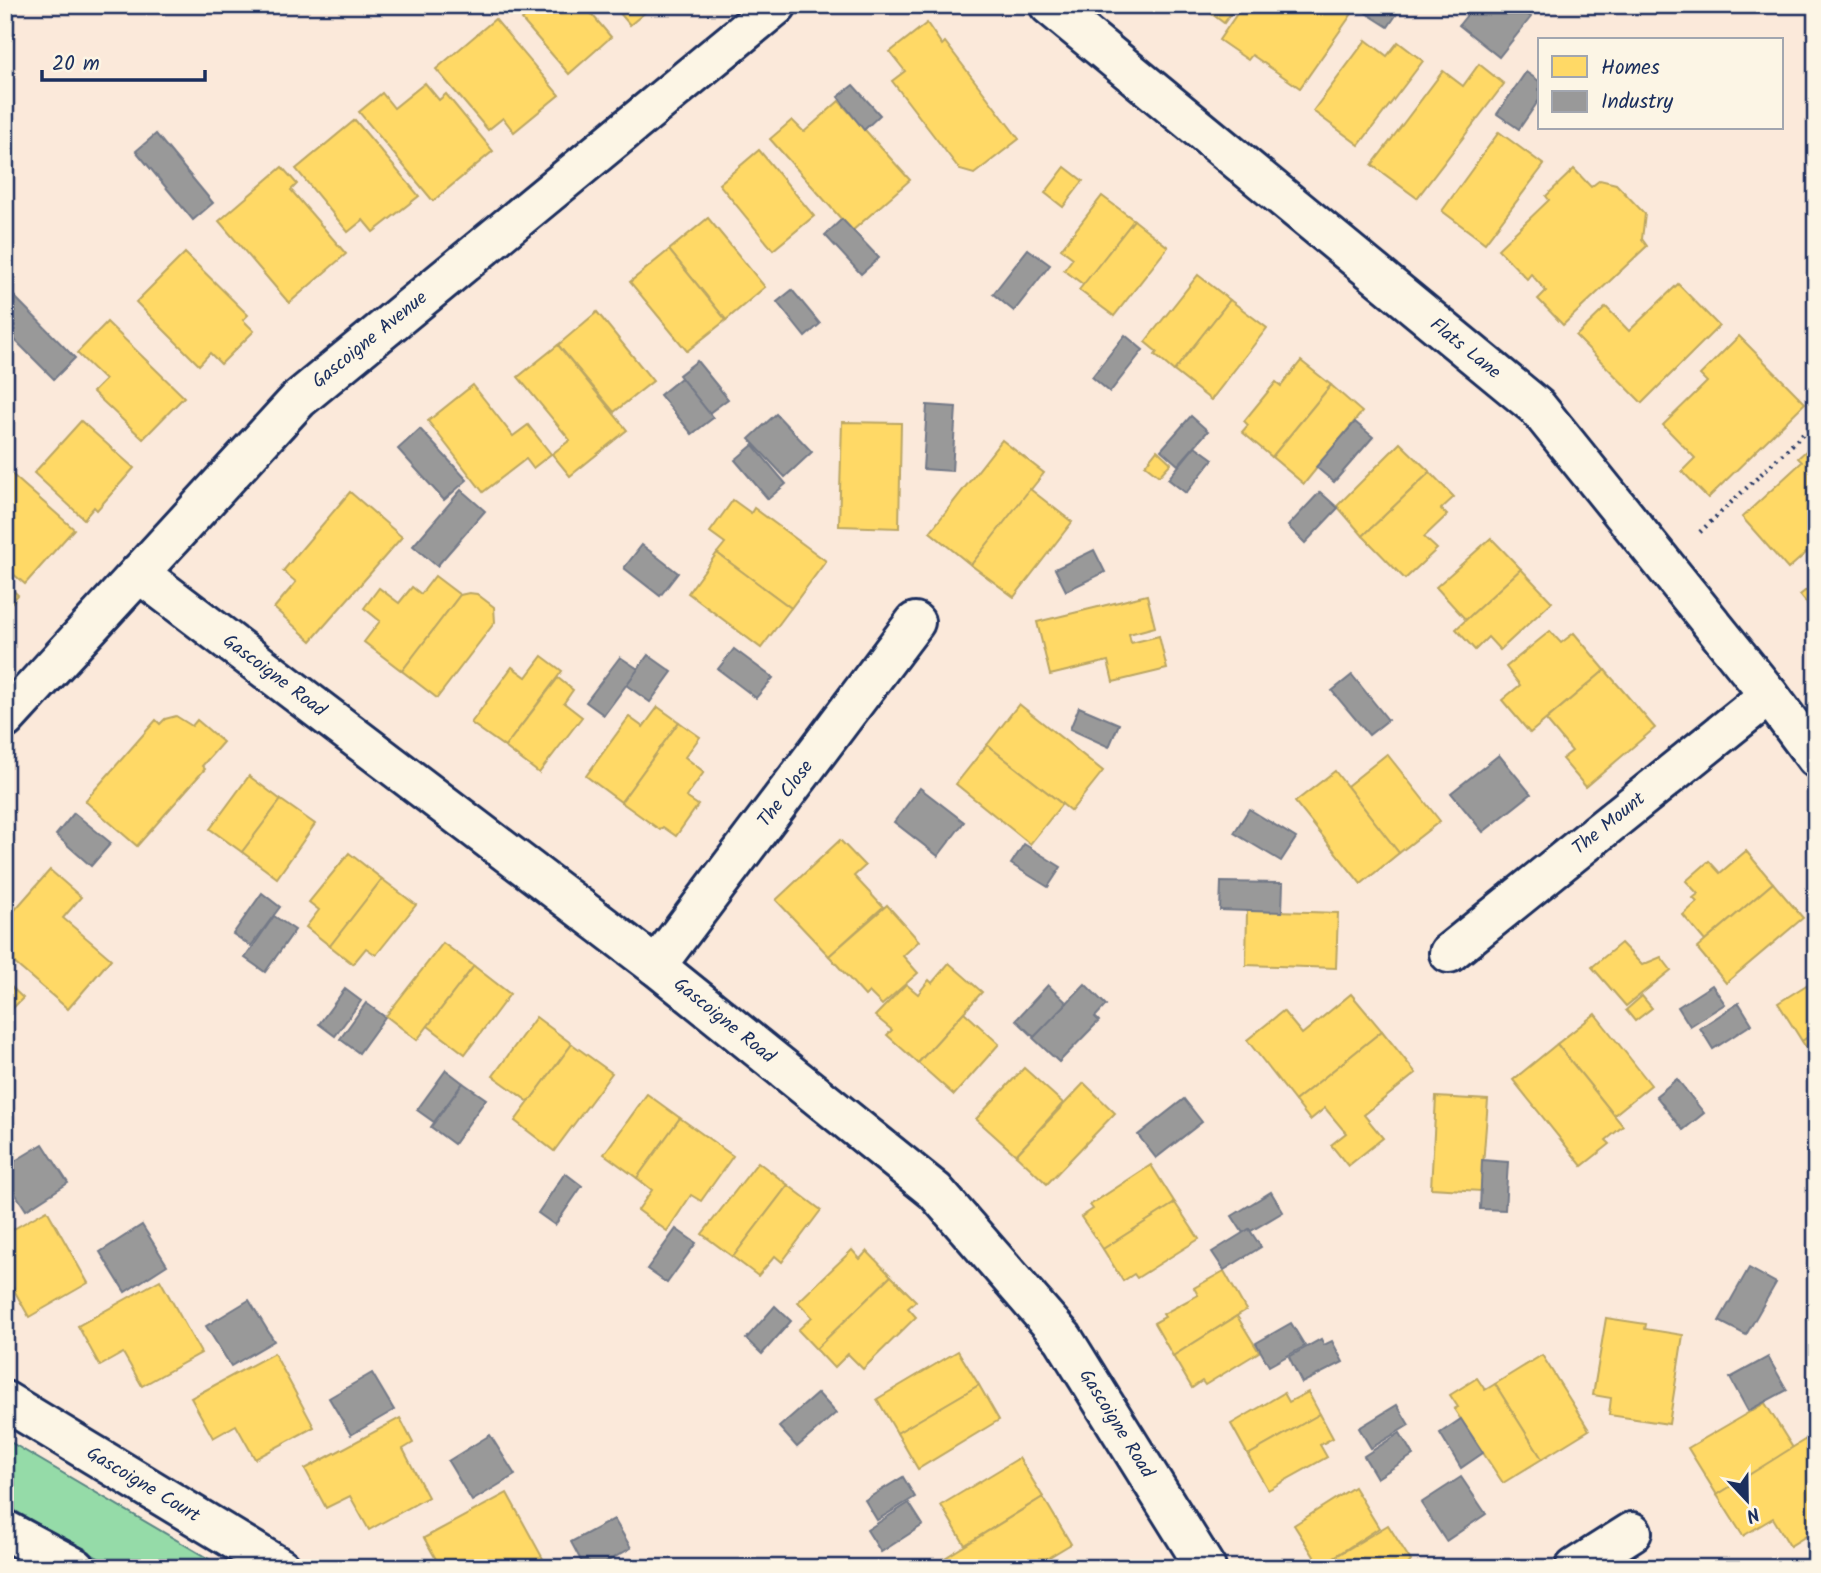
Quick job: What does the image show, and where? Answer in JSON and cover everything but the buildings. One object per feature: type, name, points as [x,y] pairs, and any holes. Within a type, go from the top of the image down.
[{"type":"street","name":"Gascoigne Avenue","points":[[5,719],[299,399],[777,5]]},
{"type":"street","name":"Flats Lane","points":[[1049,5],[1537,407],[1769,695],[1816,758]]},
{"type":"street","name":"Gascoigne Road","points":[[139,573],[656,966],[935,1191],[1063,1338],[1206,1568]]},
{"type":"street","name":"The Close","points":[[656,966],[915,622]]},
{"type":"street","name":"The Mount","points":[[1449,953],[1769,695]]},
{"type":"street","name":"Gascoigne Court","points":[[5,1401],[281,1568]]},
{"type":"street","points":[[5,1530],[59,1564]]},
{"type":"street","points":[[1576,1568],[1632,1532]]},
{"type":"path","points":[[1665,565],[1816,422]]},
{"type":"green space","points":[[5,1439],[224,1568],[116,1568],[5,1505]]}]
